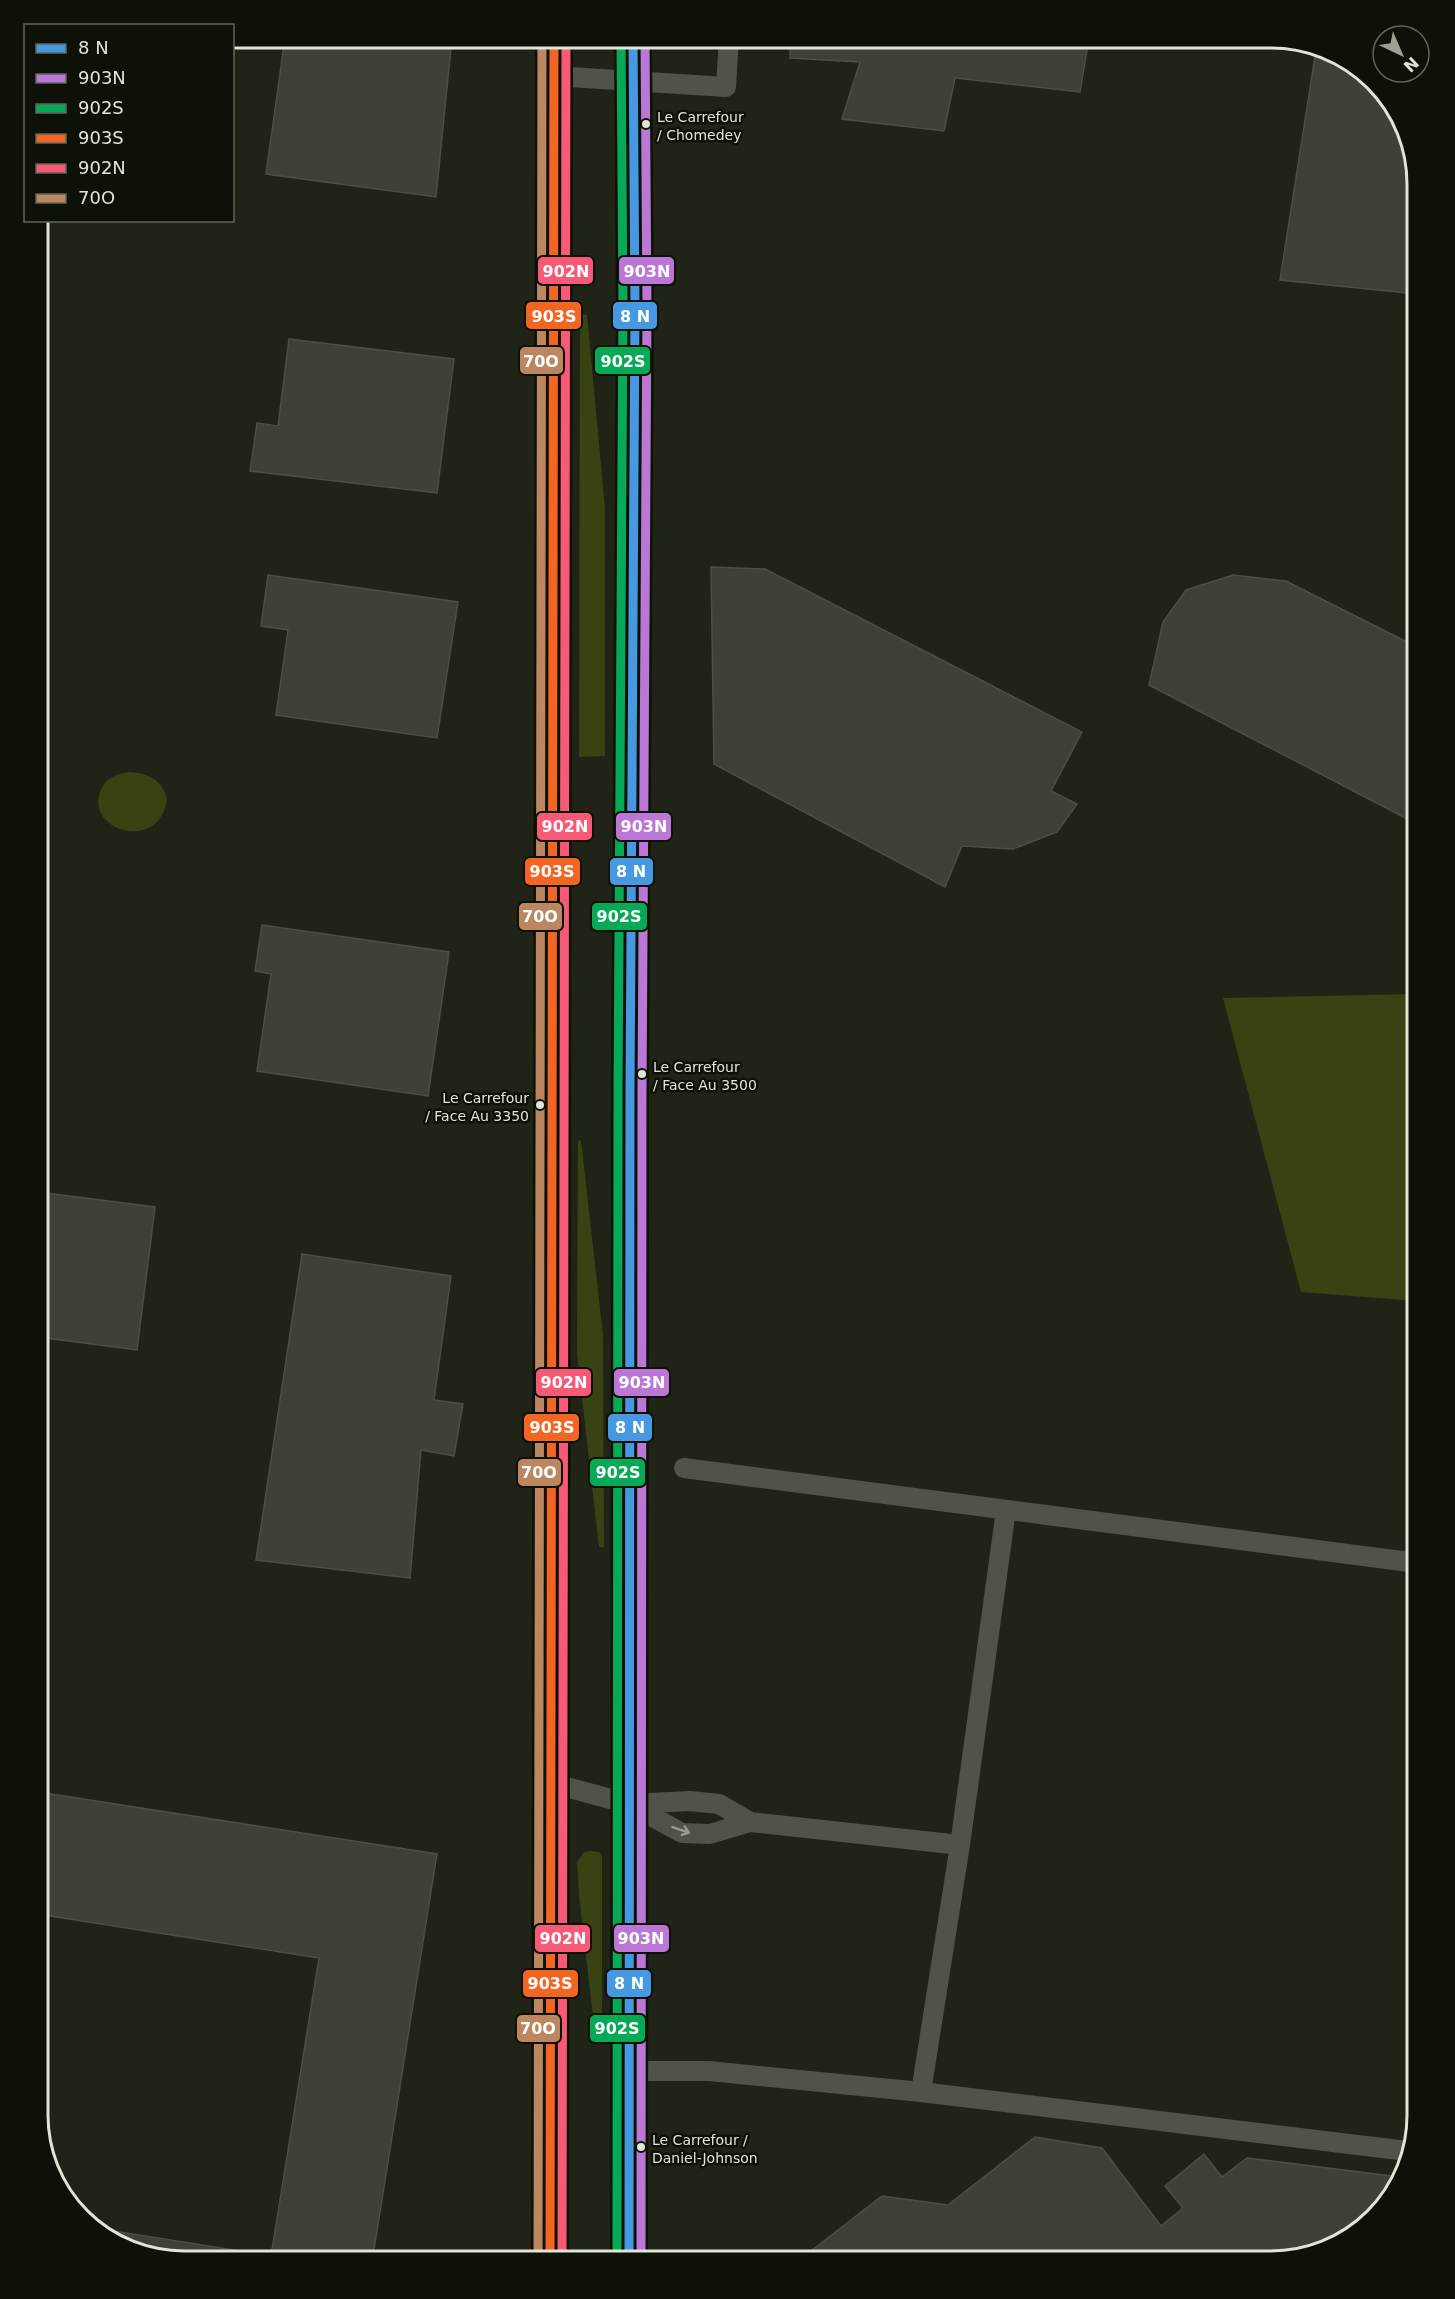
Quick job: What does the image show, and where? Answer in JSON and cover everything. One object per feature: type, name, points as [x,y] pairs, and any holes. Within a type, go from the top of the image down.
[{"type":"street","points":[[550,2251],[554,48]]},
{"type":"street","points":[[628,2251],[630,1090],[635,310],[633,48]]},
{"type":"lane","points":[[554,76],[726,87],[728,48]]},
{"type":"lane","points":[[684,1468],[1407,1562]]},
{"type":"lane","points":[[921,2092],[960,1845],[1006,1509]]},
{"type":"lane","points":[[552,1783],[629,1803],[682,1833],[710,1834],[750,1822],[960,1845]]},
{"type":"lane","points":[[629,1803],[690,1801],[719,1804],[750,1822]]},
{"type":"lane","points":[[628,2071],[709,2071],[921,2092],[1402,2150]]},
{"type":"green space","points":[[580,314],[587,315],[605,508],[605,756],[579,757]]},
{"type":"green space","points":[[129,772],[153,778],[161,786],[167,798],[162,815],[152,826],[139,831],[126,831],[113,826],[104,818],[99,806],[100,792],[105,783],[115,776]]},
{"type":"green space","points":[[1407,994],[1407,1300],[1301,1292],[1223,998]]},
{"type":"green space","points":[[581,1140],[603,1335],[604,1547],[599,1547],[577,1353],[578,1141]]},
{"type":"green space","points":[[584,1852],[599,1852],[602,1857],[602,2034],[595,2034],[579,1895],[577,1862]]},
{"type":"building","points":[[284,48],[451,48],[436,197],[266,174]]},
{"type":"building","points":[[790,48],[1087,48],[1080,92],[955,78],[944,131],[842,119],[860,62],[790,58]]},
{"type":"building","points":[[1315,55],[1347,71],[1361,82],[1384,108],[1397,132],[1406,166],[1407,293],[1280,280]]},
{"type":"building","points":[[289,339],[454,359],[437,493],[250,471],[257,423],[278,426]]},
{"type":"building","points":[[711,567],[765,569],[1082,732],[1051,791],[1077,804],[1057,832],[1013,849],[962,846],[945,887],[714,764]]},
{"type":"building","points":[[268,575],[458,602],[437,738],[276,715],[288,630],[261,626]]},
{"type":"building","points":[[1233,575],[1286,581],[1407,642],[1407,819],[1149,685],[1163,622],[1186,590]]},
{"type":"building","points":[[262,925],[449,952],[428,1096],[257,1071],[271,974],[255,971]]},
{"type":"building","points":[[48,1193],[155,1207],[137,1350],[48,1338]]},
{"type":"building","points":[[302,1254],[451,1276],[434,1400],[463,1404],[454,1456],[421,1450],[410,1578],[256,1560]]},
{"type":"building","points":[[48,1794],[437,1854],[374,2251],[272,2251],[319,1958],[48,1916]]},
{"type":"building","points":[[1035,2137],[1102,2148],[1161,2226],[1183,2208],[1165,2186],[1204,2154],[1222,2177],[1247,2158],[1392,2176],[1373,2205],[1347,2228],[1315,2244],[1280,2251],[811,2251],[882,2196],[948,2205]]},
{"type":"building","points":[[113,2231],[240,2251],[175,2251],[140,2244]]},
{"type":"transit line","name":"70O","points":[[538,2251],[542,48]]},
{"type":"transit line","name":"903S","points":[[550,2251],[554,48]]},
{"type":"transit line","name":"902N","points":[[562,2251],[566,48]]},
{"type":"transit line","name":"902S","points":[[617,2251],[618,1090],[623,310],[621,48]]},
{"type":"transit line","points":[[629,2251],[630,1090],[635,310],[633,48]]},
{"type":"transit line","name":"903N","points":[[641,2251],[642,1090],[647,310],[645,48]]},
{"type":"place","name":"Le Carrefour / Chomedey","points":[[646,124]]},
{"type":"place","name":"Le Carrefour / Face Au 3500","points":[[642,1074]]},
{"type":"place","name":"Le Carrefour / Face Au 3350","points":[[540,1105]]},
{"type":"place","name":"Le Carrefour / Daniel-Johnson","points":[[641,2147]]}]
